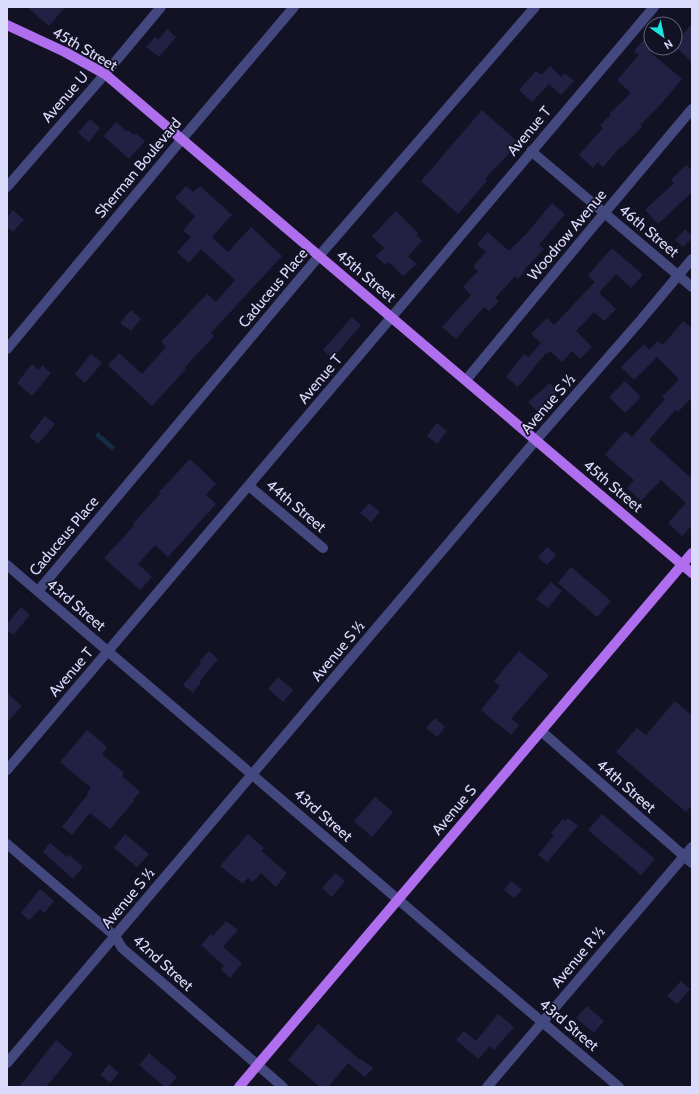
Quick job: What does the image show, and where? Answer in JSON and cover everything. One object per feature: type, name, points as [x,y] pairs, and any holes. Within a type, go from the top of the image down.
[{"type":"main road","name":"45th Street","points":[[7,25],[65,52],[105,74],[692,573]]},
{"type":"main road","name":"Avenue S","points":[[239,1087],[692,553]]},
{"type":"street","name":"Avenue U","points":[[7,188],[161,7]]},
{"type":"street","name":"Sherman Boulevard","points":[[7,349],[294,7]]},
{"type":"street","name":"Caduceus Place","points":[[38,592],[319,256],[535,7]]},
{"type":"street","name":"Avenue T","points":[[7,770],[654,7]]},
{"type":"street","name":"Woodrow Avenue","points":[[466,380],[604,213],[692,110]]},
{"type":"street","name":"46th Street","points":[[531,151],[692,287]]},
{"type":"street","name":"Avenue S ½","points":[[7,1064],[536,440],[692,259]]},
{"type":"street","name":"44th Street","points":[[249,486],[323,548]]},
{"type":"street","name":"43rd Street","points":[[7,565],[619,1087]]},
{"type":"street","name":"44th Street","points":[[541,731],[688,860]]},
{"type":"street","name":"42nd Street","points":[[7,844],[116,936],[122,948],[283,1087]]},
{"type":"street","name":"Avenue R ½","points":[[487,1087],[688,860],[692,846]]},
{"type":"water","points":[[98,432],[115,447],[112,450],[95,436]]},
{"type":"building","points":[[27,7],[65,7],[49,26]]},
{"type":"building","points":[[692,24],[692,62],[683,54],[683,34]]},
{"type":"building","points":[[167,29],[176,37],[159,57],[146,47],[155,37],[158,40]]},
{"type":"building","points":[[643,40],[643,56],[655,56],[682,79],[661,104],[640,125],[642,127],[622,147],[621,146],[603,167],[598,162],[593,168],[579,155],[603,128],[600,125],[611,115],[609,114],[631,93],[617,80],[639,55],[634,51]]},
{"type":"building","points":[[550,66],[561,77],[565,73],[574,81],[561,95],[549,84],[532,102],[519,90],[536,71],[541,75]]},
{"type":"building","points":[[482,110],[519,143],[485,179],[487,181],[458,214],[421,181]]},
{"type":"building","points":[[90,119],[100,128],[89,142],[78,133]]},
{"type":"building","points":[[116,122],[127,132],[128,130],[134,135],[136,133],[145,141],[129,159],[104,136]]},
{"type":"building","points":[[686,165],[692,170],[692,192],[658,224],[645,210],[674,183],[671,180]]},
{"type":"building","points":[[186,186],[193,192],[200,186],[232,215],[212,237],[228,252],[251,227],[282,256],[211,333],[214,336],[184,368],[186,369],[152,406],[108,365],[119,353],[142,374],[166,347],[161,342],[207,294],[216,302],[235,280],[201,249],[189,263],[177,252],[191,237],[183,231],[195,216],[175,198]]},
{"type":"building","points":[[552,203],[565,214],[539,245],[544,249],[524,270],[525,271],[518,279],[515,276],[495,298],[499,301],[489,311],[484,307],[456,339],[442,327],[471,295],[463,287],[478,271],[473,266],[486,252],[477,244],[488,232],[509,251],[527,233]]},
{"type":"building","points":[[13,210],[24,220],[13,232],[7,227],[7,217]]},
{"type":"building","points":[[396,211],[418,233],[416,235],[422,241],[408,256],[416,264],[403,276],[389,262],[385,265],[376,256],[384,248],[372,236]]},
{"type":"building","points":[[685,229],[692,236],[692,238],[683,247],[675,240]]},
{"type":"building","points":[[612,248],[643,275],[631,288],[616,274],[599,293],[616,309],[604,321],[594,312],[576,331],[592,347],[580,359],[572,351],[562,362],[550,351],[547,354],[546,353],[518,387],[506,377],[524,354],[529,357],[541,343],[531,334],[547,318],[554,325],[595,282],[588,275]]},
{"type":"building","points":[[131,310],[141,319],[131,331],[120,323]]},
{"type":"building","points":[[352,317],[361,325],[333,358],[323,350]]},
{"type":"building","points":[[683,321],[692,328],[692,397],[678,412],[676,409],[649,440],[692,479],[692,525],[682,536],[668,523],[686,503],[661,480],[641,501],[627,488],[634,480],[605,455],[625,431],[632,437],[665,399],[662,397],[679,379],[657,357],[634,380],[621,367],[644,344],[649,350],[658,341],[663,345]]},
{"type":"building","points":[[91,354],[102,363],[85,383],[75,374]]},
{"type":"building","points":[[32,364],[39,370],[42,365],[51,373],[32,396],[17,383]]},
{"type":"building","points":[[625,381],[641,397],[625,413],[609,397]]},
{"type":"building","points":[[550,383],[557,391],[544,402],[548,406],[540,414],[528,402]]},
{"type":"building","points":[[45,416],[55,424],[38,444],[29,436]]},
{"type":"building","points":[[437,423],[447,431],[437,444],[427,436]]},
{"type":"building","points":[[190,459],[216,484],[206,495],[216,504],[168,557],[155,545],[138,564],[152,577],[140,590],[104,558],[134,526],[133,524],[161,493],[159,492]]},
{"type":"building","points":[[369,503],[380,512],[371,522],[360,513]]},
{"type":"building","points":[[547,547],[556,555],[547,565],[538,557]]},
{"type":"building","points":[[571,567],[611,601],[597,617],[558,583]]},
{"type":"building","points":[[551,582],[562,591],[548,608],[536,599]]},
{"type":"building","points":[[21,607],[30,615],[13,635],[7,630],[7,624]]},
{"type":"building","points":[[209,651],[218,659],[200,681],[201,682],[193,693],[183,685],[201,663],[199,662]]},
{"type":"building","points":[[519,651],[549,675],[511,719],[519,725],[511,735],[481,710],[500,686],[494,681]]},
{"type":"building","points":[[278,677],[293,690],[283,702],[268,689]]},
{"type":"building","points":[[7,693],[22,706],[7,722]]},
{"type":"building","points":[[675,701],[692,716],[692,805],[686,812],[616,752],[637,728],[646,735]]},
{"type":"building","points":[[435,718],[445,727],[437,737],[426,728]]},
{"type":"building","points":[[87,730],[107,747],[102,754],[124,773],[122,776],[140,792],[110,829],[90,813],[72,835],[62,827],[91,788],[60,762]]},
{"type":"building","points":[[375,797],[393,812],[372,837],[354,821]]},
{"type":"building","points":[[602,814],[655,859],[641,875],[588,830]]},
{"type":"building","points":[[568,818],[578,826],[547,862],[538,855],[554,835],[551,833],[563,819],[565,821]]},
{"type":"building","points":[[125,834],[149,854],[137,867],[114,848]]},
{"type":"building","points":[[248,834],[264,848],[261,851],[287,873],[276,887],[261,873],[253,882],[248,878],[243,884],[220,866]]},
{"type":"building","points":[[50,843],[67,857],[69,855],[83,867],[73,879],[43,852]]},
{"type":"building","points":[[335,873],[345,881],[332,897],[322,888]]},
{"type":"building","points":[[511,881],[522,890],[514,898],[504,890]]},
{"type":"building","points":[[40,889],[54,901],[44,913],[40,909],[29,920],[21,913]]},
{"type":"building","points":[[226,921],[238,930],[223,947],[242,963],[230,978],[221,970],[224,966],[201,945],[211,934],[213,936]]},
{"type":"building","points":[[681,981],[690,989],[677,1004],[667,996]]},
{"type":"building","points":[[587,1006],[604,1021],[594,1033],[576,1018]]},
{"type":"building","points":[[498,1014],[514,1027],[494,1050],[490,1046],[478,1059],[456,1040],[464,1031],[476,1041]]},
{"type":"building","points":[[318,1024],[360,1060],[361,1059],[373,1068],[365,1077],[348,1063],[328,1087],[320,1087],[288,1060]]},
{"type":"building","points":[[56,1040],[73,1054],[46,1087],[19,1087]]},
{"type":"building","points":[[149,1053],[177,1077],[168,1087],[165,1087],[139,1065]]},
{"type":"building","points":[[109,1064],[119,1073],[110,1083],[100,1075]]}]
